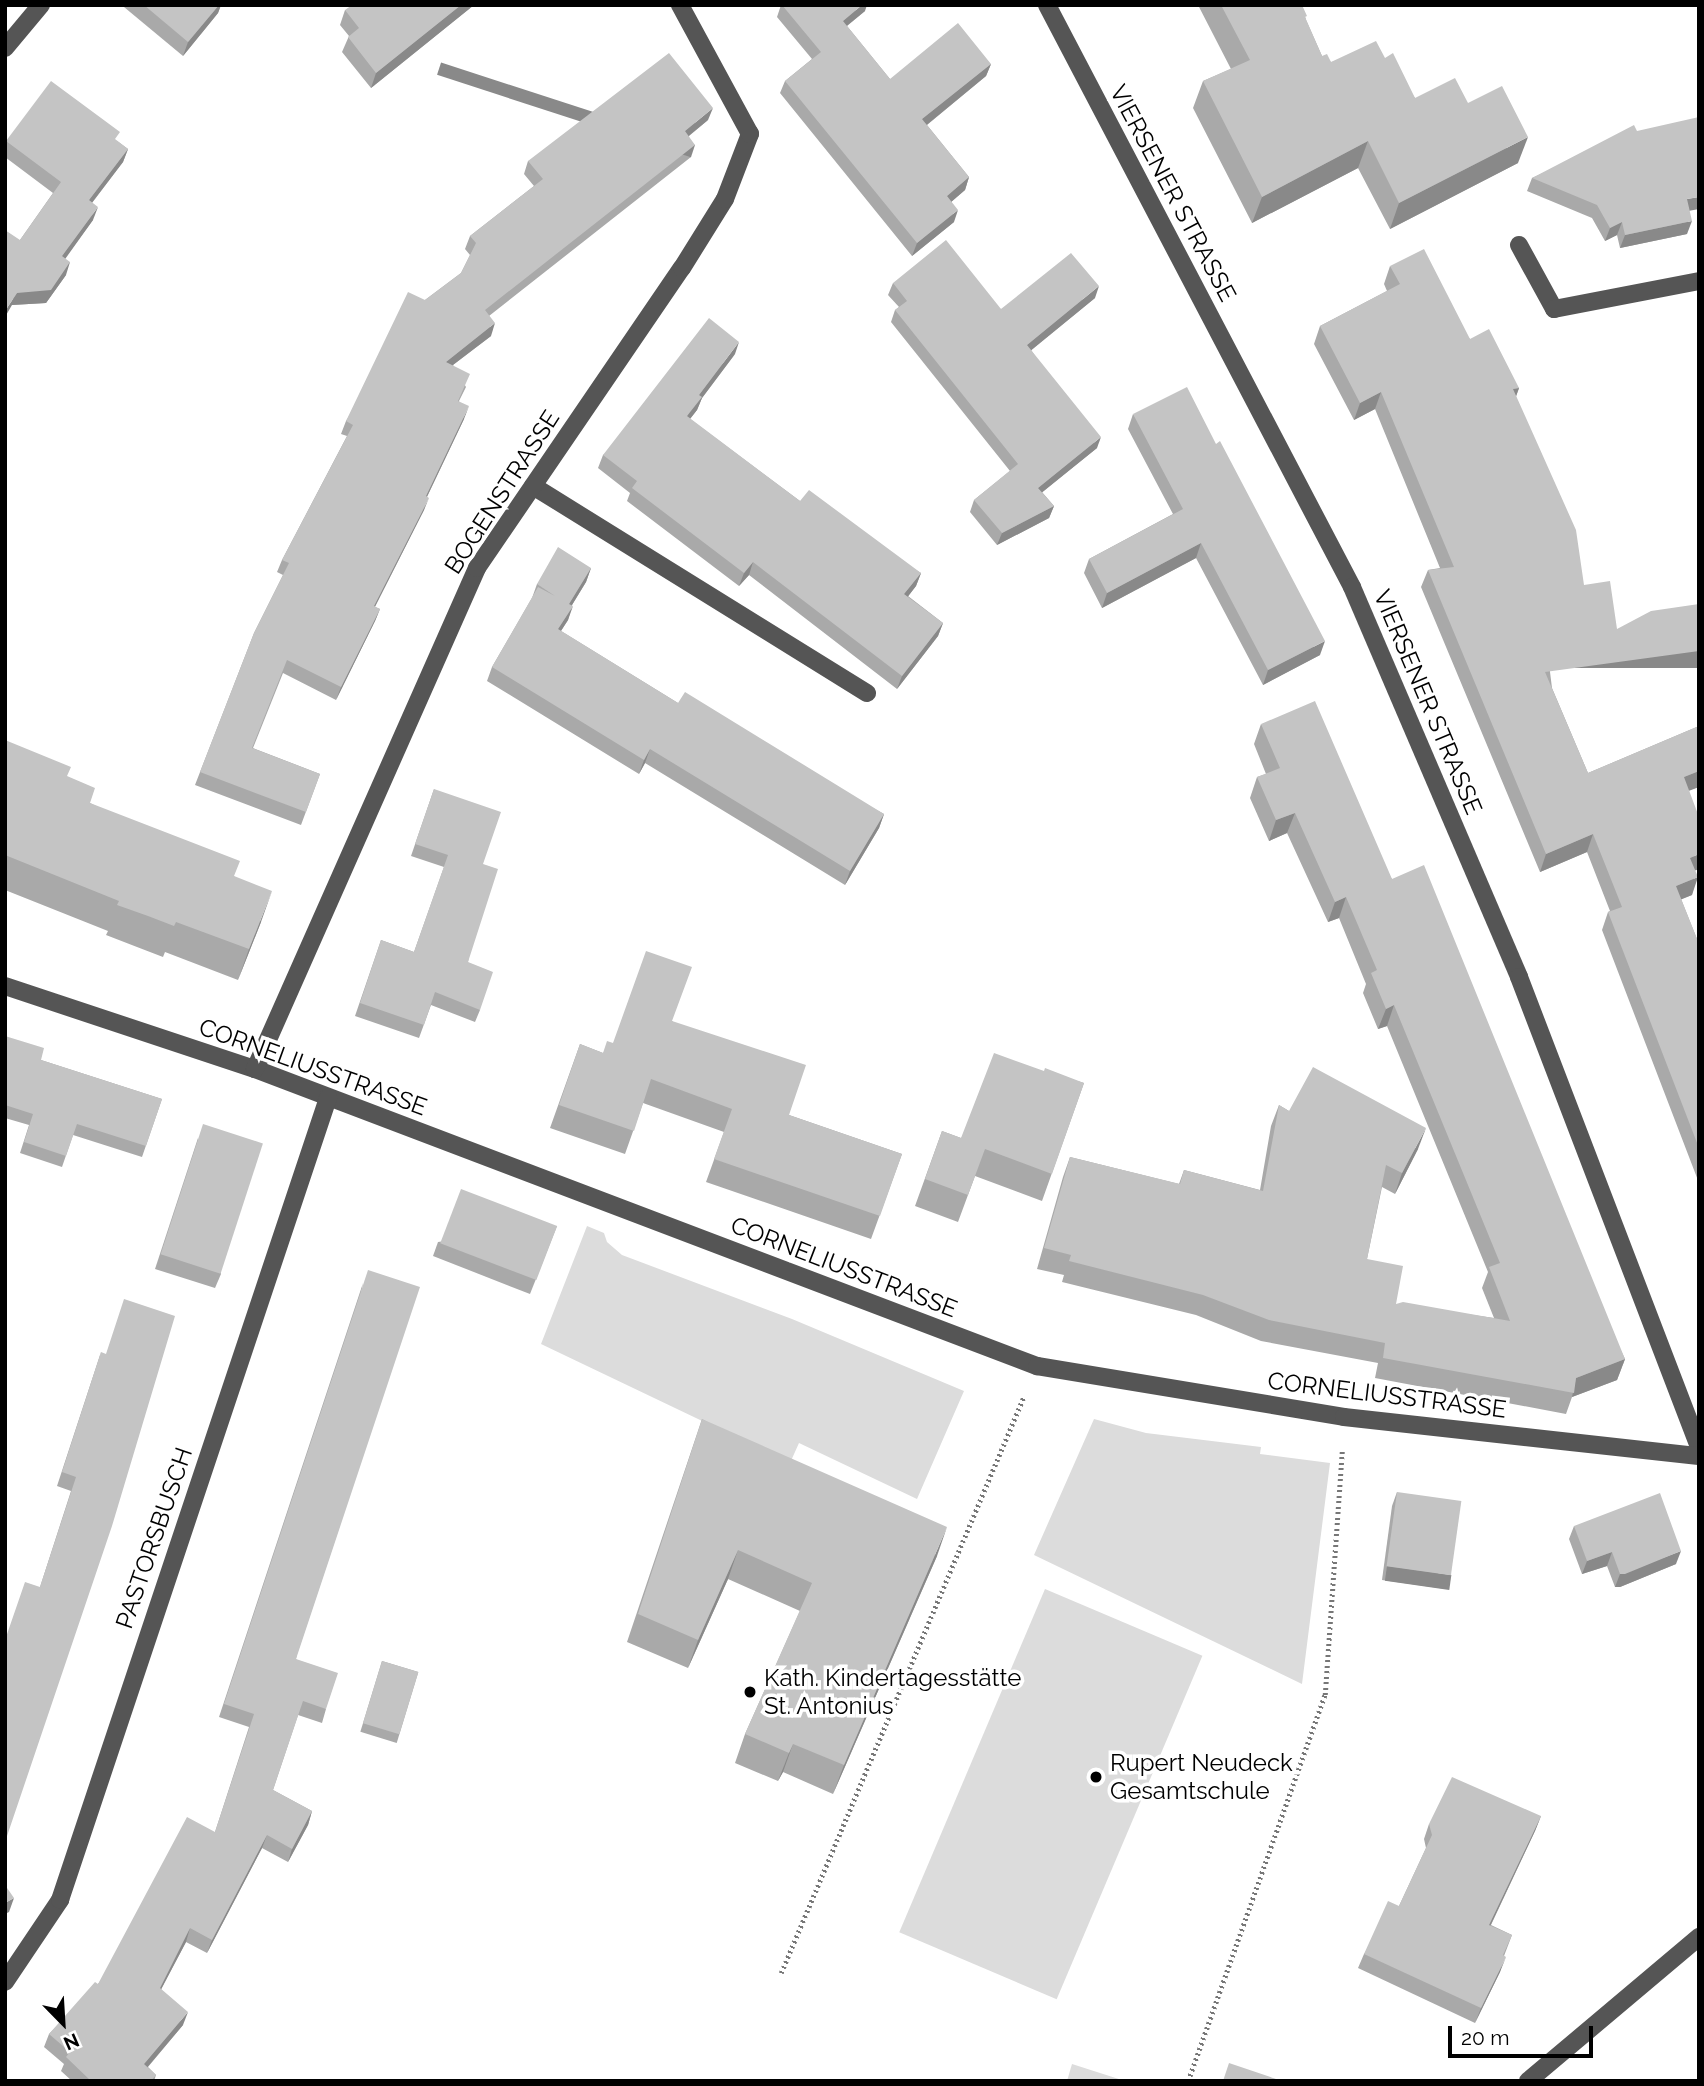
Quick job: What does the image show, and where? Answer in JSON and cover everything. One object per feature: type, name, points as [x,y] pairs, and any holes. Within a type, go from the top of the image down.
[{"type":"street","points":[[5,48],[41,5]]},
{"type":"street","name":"BOGENSTRASSE","points":[[255,1069],[477,568],[690,256],[725,199],[750,134],[680,5]]},
{"type":"street","name":"VIERSENER STRASSE","points":[[1047,5],[1352,587],[1519,977],[1699,1447]]},
{"type":"street","points":[[1519,245],[1554,309],[1699,281]]},
{"type":"street","points":[[533,486],[867,693]]},
{"type":"street","name":"CORNELIUSSTRASSE","points":[[5,986],[255,1069],[1037,1366],[1344,1417],[1699,1455]]},
{"type":"street","name":"PASTORSBUSCH","points":[[5,1982],[60,1899],[328,1098]]},
{"type":"street","points":[[1528,2081],[1699,1937]]},
{"type":"path","points":[[781,1973],[1037,1366]]},
{"type":"path","points":[[1188,2081],[1325,1695],[1344,1417]]},
{"type":"shaded area","points":[[587,1226],[604,1233],[607,1242],[622,1255],[792,1319],[964,1391],[917,1499],[799,1443],[790,1463],[541,1344]]},
{"type":"shaded area","points":[[1094,1419],[1146,1433],[1261,1447],[1260,1454],[1330,1463],[1302,1684],[1034,1555]]},
{"type":"shaded area","points":[[1045,1589],[1202,1656],[1057,1999],[899,1932]]},
{"type":"shaded area","points":[[1072,2064],[1125,2081],[1067,2081]]},
{"type":"building","points":[[144,5],[219,5],[188,42]]},
{"type":"building","points":[[352,5],[461,5],[376,73],[348,37],[359,28],[345,10]]},
{"type":"building","points":[[782,5],[862,5],[843,21],[890,79],[958,23],[991,64],[922,119],[969,177],[947,196],[958,210],[917,243],[785,81],[821,52]]},
{"type":"building","points":[[1221,5],[1302,5],[1322,56],[1327,54],[1331,62],[1376,41],[1385,58],[1393,53],[1415,98],[1455,78],[1468,103],[1502,86],[1528,137],[1399,203],[1368,141],[1262,197],[1203,81],[1250,60]]},
{"type":"building","points":[[669,53],[713,108],[685,131],[695,145],[485,310],[495,323],[446,362],[470,374],[458,401],[469,406],[426,496],[429,498],[374,606],[380,609],[341,687],[287,660],[252,748],[320,774],[306,812],[200,772],[254,633],[289,563],[282,560],[353,425],[346,421],[408,292],[425,300],[461,273],[476,243],[470,236],[543,179],[528,161]]},
{"type":"building","points":[[51,81],[120,132],[115,139],[128,149],[89,200],[98,207],[62,256],[70,262],[51,290],[17,293],[5,311],[5,230],[20,240],[61,182],[6,141]]},
{"type":"building","points":[[1699,117],[1699,197],[1687,199],[1692,221],[1625,235],[1622,222],[1610,228],[1597,205],[1532,178],[1634,125],[1637,131]]},
{"type":"building","points":[[946,240],[1001,309],[1071,253],[1099,286],[1027,345],[1101,437],[1038,488],[1054,506],[1002,533],[974,500],[1018,464],[895,310],[907,301],[893,283]]},
{"type":"building","points":[[1424,249],[1470,339],[1489,329],[1519,388],[1513,389],[1576,530],[1584,585],[1610,581],[1617,629],[1651,611],[1699,604],[1699,651],[1545,672],[1588,773],[1699,726],[1699,771],[1684,777],[1699,817],[1699,854],[1690,858],[1698,877],[1676,886],[1699,944],[1699,1148],[1608,912],[1622,907],[1593,834],[1546,854],[1428,570],[1454,567],[1381,392],[1360,403],[1320,326],[1400,284],[1390,266]]},
{"type":"building","points":[[709,318],[739,342],[699,395],[702,397],[687,416],[800,501],[809,490],[921,573],[904,594],[943,623],[902,676],[753,562],[744,573],[632,488],[637,481],[603,455]]},
{"type":"building","points":[[1187,387],[1216,444],[1220,441],[1325,641],[1268,670],[1201,543],[1107,593],[1089,559],[1183,509],[1133,414]]},
{"type":"building","points":[[558,547],[591,568],[569,604],[573,606],[558,629],[678,703],[685,692],[884,814],[850,871],[650,749],[644,760],[492,667],[538,587],[555,596],[537,584]]},
{"type":"building","points":[[1315,701],[1392,879],[1424,865],[1625,1359],[1576,1378],[1574,1393],[1383,1358],[1385,1343],[1269,1320],[1203,1295],[1069,1261],[1071,1255],[1044,1248],[1070,1157],[1180,1184],[1184,1170],[1263,1191],[1279,1105],[1289,1111],[1313,1067],[1426,1128],[1402,1173],[1386,1165],[1367,1259],[1403,1266],[1396,1304],[1403,1302],[1510,1321],[1489,1267],[1500,1263],[1394,1005],[1386,1009],[1371,973],[1377,970],[1346,897],[1335,902],[1295,813],[1276,820],[1257,777],[1280,768],[1261,724]]},
{"type":"building","points":[[5,740],[71,767],[67,776],[95,788],[90,803],[240,861],[234,876],[272,891],[249,949],[176,922],[174,926],[117,905],[119,901],[5,855]]},
{"type":"building","points":[[434,789],[501,812],[483,864],[498,869],[468,962],[493,972],[480,1010],[435,992],[424,1025],[360,1003],[381,940],[414,952],[448,855],[415,844]]},
{"type":"building","points":[[646,951],[692,967],[672,1021],[806,1065],[789,1115],[902,1154],[880,1216],[714,1159],[732,1109],[651,1079],[634,1131],[559,1105],[580,1044],[603,1053],[607,1041],[613,1043]]},
{"type":"building","points":[[5,1036],[44,1048],[41,1060],[162,1099],[146,1146],[77,1124],[66,1156],[24,1142],[33,1114],[5,1105]]},
{"type":"building","points":[[994,1053],[1084,1083],[1052,1174],[985,1149],[968,1195],[925,1179],[942,1131],[961,1138]]},
{"type":"building","points":[[203,1124],[263,1143],[221,1274],[161,1254]]},
{"type":"building","points":[[461,1189],[557,1226],[536,1280],[440,1243]]},
{"type":"building","points":[[368,1270],[420,1287],[296,1659],[338,1673],[326,1709],[303,1701],[273,1790],[312,1811],[292,1849],[267,1835],[212,1940],[190,1928],[160,1988],[188,2012],[144,2064],[156,2075],[151,2081],[91,2081],[66,2057],[70,2052],[49,2034],[95,1982],[98,1984],[187,1817],[215,1832],[254,1714],[224,1704]]},
{"type":"building","points":[[124,1299],[175,1316],[112,1526],[5,1842],[5,1640],[25,1582],[40,1587],[76,1477],[62,1472],[101,1352],[106,1354]]},
{"type":"building","points":[[702,1419],[947,1527],[844,1765],[793,1744],[789,1753],[745,1734],[812,1583],[738,1550],[698,1640],[638,1614]]},
{"type":"building","points":[[1397,1492],[1461,1501],[1451,1575],[1387,1566]]},
{"type":"building","points":[[1660,1493],[1681,1551],[1625,1574],[1620,1574],[1612,1552],[1587,1561],[1574,1526]]},
{"type":"building","points":[[382,1661],[418,1672],[399,1734],[363,1723]]},
{"type":"building","points":[[1452,1777],[1541,1816],[1489,1925],[1512,1935],[1503,1955],[1506,1957],[1481,2008],[1364,1954],[1388,1901],[1399,1906],[1432,1835],[1429,1824]]},
{"type":"building","points":[[5,1885],[14,1898],[5,1903]]},
{"type":"building","points":[[1229,2063],[1282,2081],[1223,2081]]},
{"type":"place","name":"Kath. Kindertagesstätte St. Antonius","points":[[750,1692]]},
{"type":"place","name":"Rupert Neudeck Gesamtschule","points":[[1096,1777]]}]
